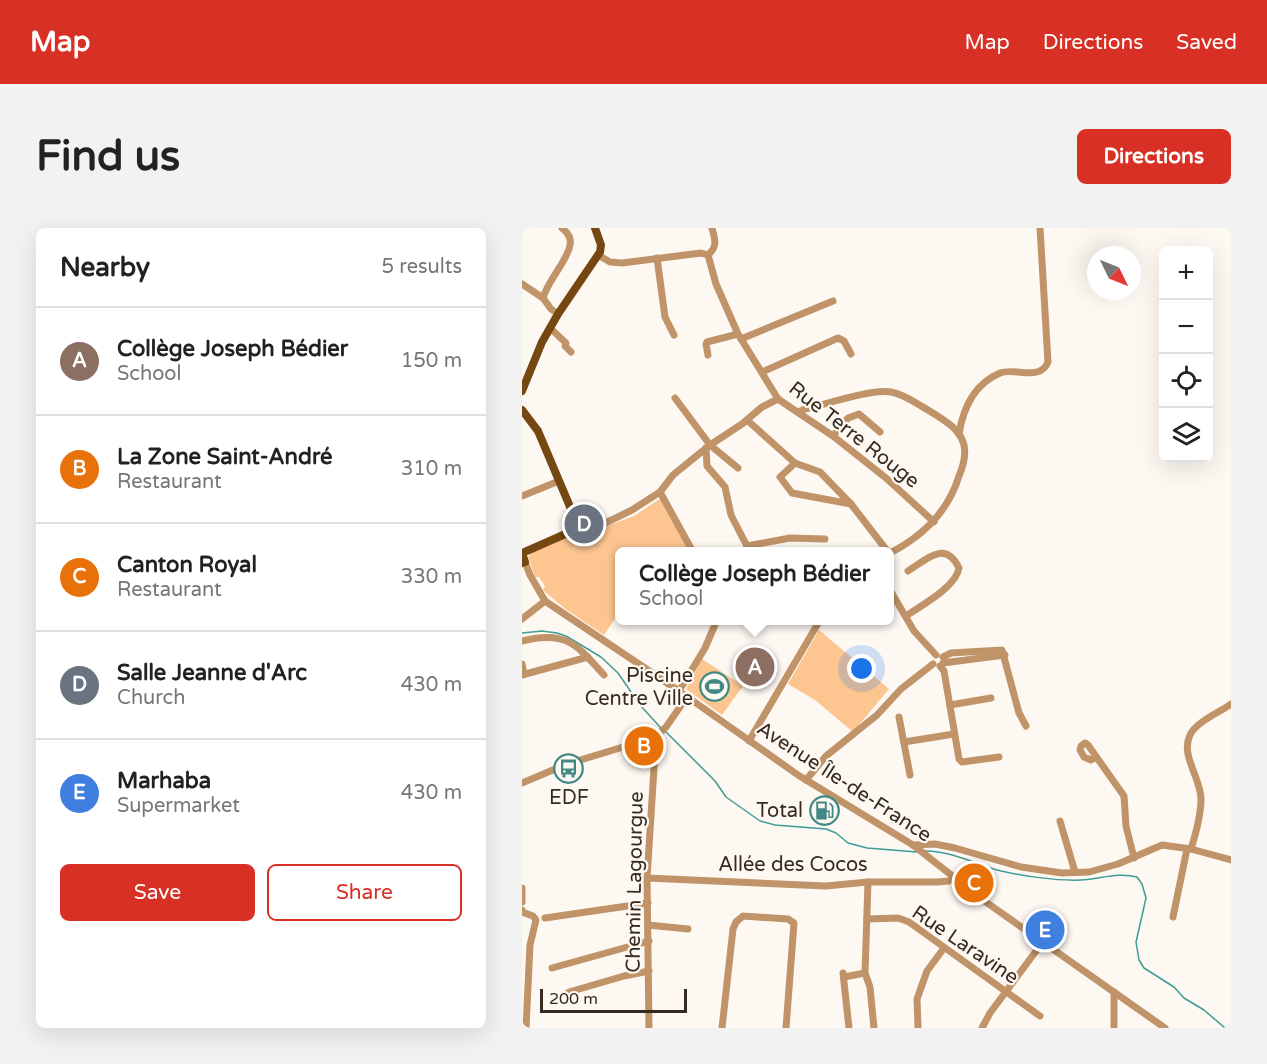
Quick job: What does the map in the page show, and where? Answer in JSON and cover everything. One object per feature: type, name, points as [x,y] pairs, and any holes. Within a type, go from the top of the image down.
[{"type":"main road","points":[[522,391],[542,342],[598,255],[601,245],[595,228]]},
{"type":"main road","points":[[522,410],[538,431],[579,528],[522,553]]},
{"type":"main road","name":"Avenue Île-de-France","points":[[522,553],[524,563]]},
{"type":"street","points":[[543,298],[571,244],[569,236],[562,228]]},
{"type":"street","points":[[598,255],[615,263],[701,253],[708,255],[713,251],[716,243],[712,228]]},
{"type":"street","points":[[959,434],[968,403],[977,389],[1000,373],[1036,372],[1042,370],[1048,362],[1040,228]]},
{"type":"street","name":"Rue Terre Rouge","points":[[708,255],[716,284],[740,337],[778,399],[833,436],[886,478],[934,522]]},
{"type":"street","points":[[657,258],[665,317],[674,335]]},
{"type":"street","points":[[522,284],[543,298],[550,309],[558,314]]},
{"type":"street","points":[[708,355],[706,344],[708,342],[740,337],[833,301]]},
{"type":"street","points":[[550,328],[572,352]]},
{"type":"street","points":[[762,372],[838,338],[844,341],[851,354]]},
{"type":"street","points":[[798,412],[805,408],[874,393],[894,393],[944,420],[959,434],[964,445],[964,463],[954,490],[934,522],[920,534],[894,549]]},
{"type":"street","points":[[675,398],[708,446],[738,468]]},
{"type":"street","points":[[579,528],[595,528],[633,510],[660,492],[673,475],[708,446],[762,407],[778,399]]},
{"type":"street","points":[[833,436],[848,418],[859,414],[880,432]]},
{"type":"street","points":[[747,420],[795,463],[820,472],[851,504],[885,547]]},
{"type":"street","points":[[708,446],[707,466],[725,487],[730,515],[748,547]]},
{"type":"street","points":[[795,463],[780,477],[792,494],[851,504]]},
{"type":"street","points":[[522,496],[560,482]]},
{"type":"street","points":[[660,492],[690,547]]},
{"type":"street","points":[[756,547],[790,538],[825,539]]},
{"type":"street","points":[[906,616],[947,586],[958,575],[959,568],[948,554],[942,552],[908,571]]},
{"type":"street","name":"Avenue Île-de-France","points":[[524,563],[545,601],[806,780],[916,847],[950,875],[1042,942],[1165,1028]]},
{"type":"street","points":[[894,596],[914,631],[931,647],[944,671],[960,761],[999,757]]},
{"type":"street","points":[[522,619],[545,601]]},
{"type":"street","points":[[679,691],[705,648],[715,625]]},
{"type":"street","points":[[749,741],[818,625]]},
{"type":"street","points":[[522,641],[541,636],[558,637],[576,646],[604,675]]},
{"type":"street","points":[[806,780],[826,756],[877,715],[902,689],[939,661],[1005,655],[1019,713],[1026,726]]},
{"type":"street","points":[[522,664],[523,674],[588,657]]},
{"type":"street","points":[[522,783],[567,765],[658,735],[687,697]]},
{"type":"street","points":[[950,705],[991,698]]},
{"type":"street","points":[[1173,917],[1189,849],[1198,823],[1201,797],[1188,751],[1190,735],[1204,721],[1231,704]]},
{"type":"street","points":[[899,717],[910,775]]},
{"type":"street","points":[[904,742],[954,734]]},
{"type":"street","name":"Chemin Lagourgue","points":[[649,1028],[647,878],[658,735]]},
{"type":"street","points":[[1096,757],[1124,796],[1126,826],[1134,858]]},
{"type":"street","points":[[1060,821],[1075,872]]},
{"type":"street","points":[[916,847],[916,844],[945,846],[1021,867],[1062,873],[1089,872],[1134,858],[1162,845],[1189,849],[1231,860]]},
{"type":"street","name":"Allée des Cocos","points":[[647,878],[826,886],[868,882],[938,882],[949,881],[950,875]]},
{"type":"street","points":[[868,882],[865,973],[870,987],[874,1028]]},
{"type":"street","points":[[522,888],[522,902]]},
{"type":"street","points":[[546,918],[648,903]]},
{"type":"street","points":[[522,910],[536,920],[526,947],[526,1028]]},
{"type":"street","points":[[722,1028],[733,929],[739,919],[746,915],[788,919],[794,923],[786,1028]]},
{"type":"street","name":"Rue Laravine","points":[[867,919],[898,918],[909,922],[1040,1016]]},
{"type":"street","points":[[648,925],[688,929]]},
{"type":"street","points":[[552,968],[649,941]]},
{"type":"street","points":[[982,1028],[990,1012],[1042,942]]},
{"type":"street","points":[[918,1028],[917,999],[927,971],[944,948]]},
{"type":"street","points":[[569,992],[649,971]]},
{"type":"street","points":[[849,1028],[844,975],[865,973]]},
{"type":"street","points":[[1114,992],[1114,1028]]},
{"type":"shaded area","points":[[661,498],[687,547],[615,547],[615,618],[604,635],[564,608],[543,590],[545,586],[539,577],[535,577],[528,557],[532,552],[581,531],[593,531],[634,516]]},
{"type":"shaded area","points":[[819,630],[889,689],[853,732],[815,700],[788,684]]},
{"type":"shaded area","name":"Piscine Centre Ville","points":[[702,659],[743,686],[722,715],[686,689]]},
{"type":"waterway","points":[[522,633],[542,631],[557,633],[601,657],[618,673],[640,705],[661,728]]},
{"type":"waterway","points":[[665,731],[715,781],[726,797],[760,821],[775,825],[826,829],[836,833],[848,843],[867,848],[917,852]]},
{"type":"waterway","points":[[925,851],[944,853],[997,870],[1039,878],[1071,880],[1116,875],[1137,877],[1142,884],[1146,898],[1136,942],[1139,960],[1144,968],[1174,987],[1184,998],[1204,1010],[1225,1028]]},
{"type":"place","name":"Salle Jeanne d'Arc","points":[[584,524]]},
{"type":"place","name":"Collège Joseph Bédier","points":[[755,667]]},
{"type":"place","name":"Piscine Centre Ville","points":[[714,687]]},
{"type":"place","name":"La Zone Saint-André","points":[[644,746]]},
{"type":"place","name":"EDF","points":[[569,768]]},
{"type":"place","name":"Total","points":[[824,811]]},
{"type":"place","name":"Canton Royal","points":[[974,883]]},
{"type":"place","name":"Marhaba","points":[[1045,930]]}]
